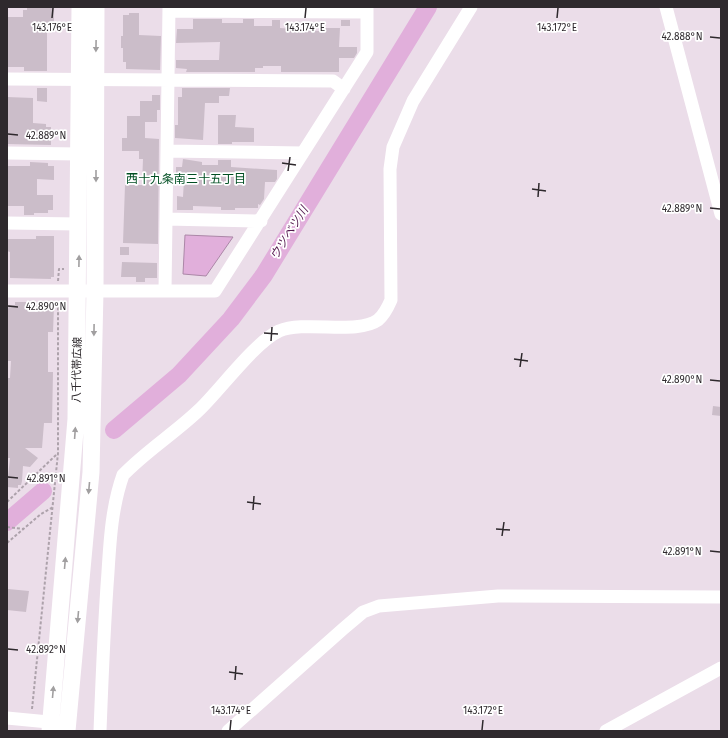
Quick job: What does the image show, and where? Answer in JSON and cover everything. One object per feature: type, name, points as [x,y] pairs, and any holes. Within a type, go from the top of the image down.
[{"type":"main road","name":"八千代帯広線","points":[[68,727],[91,472],[95,291],[87,80],[80,7]]},
{"type":"main road","name":"八千代帯広線","points":[[50,727],[75,440],[79,154],[96,7]]},
{"type":"street","points":[[100,731],[103,626],[110,539],[118,489],[123,475],[198,411],[265,340],[279,331],[293,328],[363,326],[377,321],[385,313],[391,300],[390,169],[393,147],[413,101],[471,7]]},
{"type":"street","points":[[666,7],[721,214]]},
{"type":"street","points":[[7,291],[165,291],[215,291],[261,221],[367,52],[367,10],[169,9],[165,291]]},
{"type":"street","points":[[7,79],[333,81],[344,89]]},
{"type":"street","points":[[167,151],[303,153]]},
{"type":"street","points":[[7,153],[79,154]]},
{"type":"street","points":[[166,219],[261,221]]},
{"type":"street","points":[[7,223],[79,224]]},
{"type":"street","points":[[228,731],[363,612],[379,606],[498,596],[721,597]]},
{"type":"street","points":[[606,731],[721,668]]},
{"type":"street","points":[[7,718],[30,720],[50,727],[68,727]]},
{"type":"path","points":[[30,720],[58,453],[58,269],[78,269]]},
{"type":"path","points":[[7,502],[58,453]]},
{"type":"path","points":[[7,543],[41,514],[53,507]]},
{"type":"path","points":[[7,527],[23,529]]},
{"type":"shaded area","points":[[185,235],[233,237],[206,276],[183,274]]},
{"type":"building","points":[[27,7],[54,8],[54,25],[47,25],[47,71],[24,71],[24,67],[7,67],[7,17],[23,17],[23,10],[27,10]]},
{"type":"building","points":[[129,13],[139,13],[139,35],[161,36],[160,70],[126,69],[126,62],[123,62],[121,36],[123,36],[123,15],[129,15]]},
{"type":"building","points":[[193,19],[222,19],[222,23],[243,23],[243,19],[254,19],[254,26],[272,26],[272,20],[280,20],[280,28],[319,31],[319,28],[340,28],[339,47],[357,47],[357,53],[354,58],[339,58],[339,72],[281,72],[281,66],[263,66],[263,68],[255,68],[255,72],[186,72],[187,69],[176,68],[176,60],[219,60],[220,42],[176,43],[177,29],[193,29]]},
{"type":"building","points":[[341,20],[350,20],[350,26],[341,26]]},
{"type":"building","points":[[37,88],[47,88],[47,102],[37,101]]},
{"type":"building","points":[[182,88],[230,88],[229,96],[219,96],[219,103],[205,103],[203,140],[175,138],[175,125],[178,125],[178,97],[182,97]]},
{"type":"building","points":[[152,95],[160,95],[160,110],[157,110],[157,122],[145,122],[145,138],[159,139],[158,244],[123,243],[125,185],[142,185],[143,159],[139,159],[139,151],[122,151],[122,138],[127,138],[127,116],[140,116],[140,101],[152,101]]},
{"type":"building","points":[[7,97],[33,98],[33,123],[46,124],[46,127],[51,127],[51,145],[7,144]]},
{"type":"building","points":[[218,115],[236,115],[235,127],[254,128],[254,142],[232,142],[232,144],[218,144]]},
{"type":"building","points":[[183,159],[202,162],[202,165],[218,165],[218,160],[231,160],[231,167],[277,170],[277,179],[275,182],[265,182],[264,199],[260,205],[258,204],[258,208],[235,208],[235,210],[221,210],[221,207],[193,206],[193,210],[177,210],[177,196],[183,197],[184,180],[178,180],[178,178],[176,178],[176,167],[182,167]]},
{"type":"building","points":[[30,162],[48,163],[48,166],[54,166],[54,180],[37,179],[37,195],[53,195],[53,210],[48,210],[48,213],[24,215],[24,206],[7,206],[7,166],[30,166]]},
{"type":"building","points":[[36,236],[54,236],[54,277],[51,277],[51,279],[10,278],[10,252],[7,251],[7,239],[36,239]]},
{"type":"building","points":[[120,247],[129,247],[129,255],[120,255]]},
{"type":"building","points":[[122,262],[157,263],[157,278],[145,278],[145,282],[136,282],[136,277],[121,277]]},
{"type":"building","points":[[15,302],[26,302],[26,305],[54,306],[53,332],[48,332],[48,372],[53,372],[52,423],[44,423],[42,448],[25,448],[38,458],[30,467],[23,466],[22,481],[21,485],[18,485],[18,488],[7,487],[10,458],[7,458],[7,378],[10,378],[11,361],[7,361],[7,313],[9,305],[15,305]]},
{"type":"building","points":[[713,406],[721,407],[721,416],[712,415]]},
{"type":"building","points":[[8,589],[29,591],[26,612],[7,610]]},
{"type":"waterway","name":"ウツベツ川","points":[[114,430],[179,375],[231,319],[264,275],[428,7]]},
{"type":"waterway","name":"ウツベツ川","points":[[7,522],[43,491]]},
{"type":"district","name":"西十九条南三十五丁目","points":[[186,179]]}]
